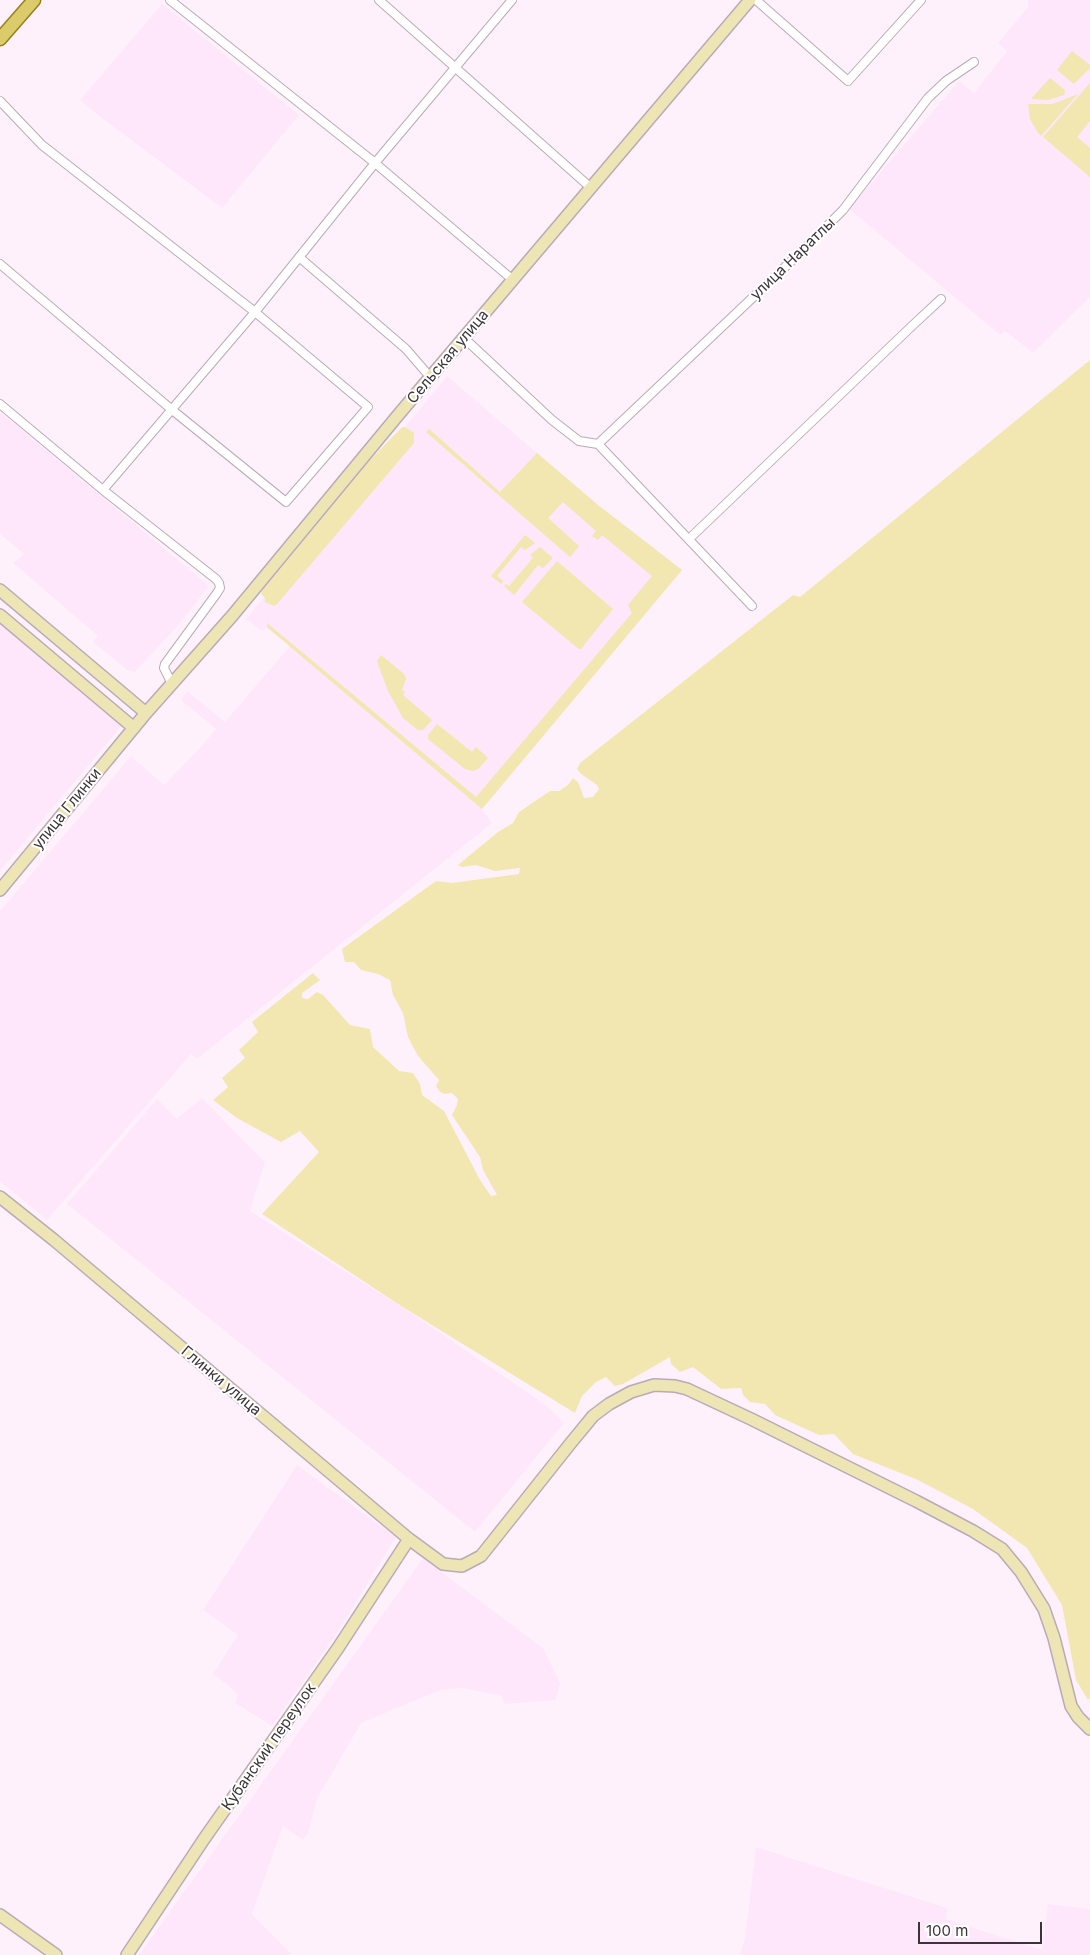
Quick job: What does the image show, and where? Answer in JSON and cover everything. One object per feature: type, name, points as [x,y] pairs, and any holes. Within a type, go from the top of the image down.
[{"type":"main road","points":[[0,39],[34,0]]},
{"type":"main road","name":"Сельская улица","points":[[146,713],[232,616],[590,187],[750,0]]},
{"type":"main road","points":[[0,590],[146,713]]},
{"type":"main road","points":[[0,615],[134,728]]},
{"type":"main road","name":"улица Глинки","points":[[0,890],[146,713]]},
{"type":"main road","name":"Глинки улица","points":[[0,1197],[54,1240],[409,1539],[442,1564],[462,1566],[481,1556],[575,1437],[593,1416],[609,1404],[631,1392],[654,1385],[675,1386],[687,1389],[751,1418],[916,1501],[973,1531],[1002,1549],[1021,1572],[1044,1609],[1054,1638],[1071,1706],[1078,1717],[1090,1729]]},
{"type":"main road","name":"Кубанский переулок","points":[[127,1955],[204,1839],[338,1648],[409,1539]]},
{"type":"main road","points":[[0,1915],[56,1955]]},
{"type":"street","points":[[170,0],[375,163],[513,280]]},
{"type":"street","points":[[379,0],[590,187]]},
{"type":"street","points":[[103,490],[255,312],[375,163],[512,0]]},
{"type":"street","points":[[756,0],[848,80],[921,0]]},
{"type":"street","name":"улица Наратлы","points":[[598,444],[843,210],[928,98],[946,81],[974,62]]},
{"type":"street","points":[[0,101],[42,145],[255,312],[368,407],[286,502],[172,410],[0,264]]},
{"type":"street","points":[[299,257],[406,349],[431,378]]},
{"type":"street","points":[[689,539],[941,299]]},
{"type":"street","points":[[464,338],[552,420],[579,441],[598,444],[752,606]]},
{"type":"street","points":[[0,404],[219,583],[220,588],[217,593],[165,664],[164,668],[172,684]]},
{"type":"shaded area","points":[[1028,0],[1090,0],[1090,297],[1033,353],[1005,331],[1000,335],[849,209],[959,81],[974,93],[1007,51],[998,43],[1028,7]]},
{"type":"shaded area","points":[[162,4],[299,115],[222,208],[80,100]]},
{"type":"shaded area","points":[[1072,51],[1090,65],[1090,68],[1074,84],[1057,70]]},
{"type":"shaded area","points":[[1050,78],[1065,90],[1064,95],[1048,100],[1031,99]]},
{"type":"shaded area","points":[[1090,83],[1090,121],[1077,137],[1090,148],[1090,177],[1043,137]]},
{"type":"shaded area","points":[[1078,94],[1041,136],[1030,119],[1028,104],[1053,104]]},
{"type":"shaded area","points":[[1090,360],[1090,1698],[1088,1700],[1076,1680],[1062,1605],[1027,1548],[973,1509],[918,1480],[853,1454],[834,1434],[819,1435],[775,1415],[765,1404],[750,1402],[743,1395],[741,1388],[721,1389],[693,1367],[680,1372],[671,1364],[670,1357],[623,1384],[615,1386],[606,1377],[596,1382],[582,1396],[575,1413],[401,1306],[262,1214],[319,1152],[300,1131],[281,1142],[237,1118],[213,1100],[228,1087],[222,1078],[245,1058],[239,1050],[258,1032],[252,1022],[313,973],[320,980],[302,993],[302,998],[308,999],[317,992],[323,995],[350,1025],[370,1029],[373,1047],[399,1071],[413,1073],[420,1084],[422,1095],[444,1111],[480,1180],[491,1196],[497,1195],[483,1170],[480,1157],[452,1115],[458,1099],[452,1093],[445,1094],[440,1092],[436,1086],[439,1080],[418,1056],[408,1037],[403,1013],[393,995],[390,980],[378,974],[361,970],[354,962],[345,962],[342,949],[436,881],[452,883],[519,874],[520,868],[495,871],[476,865],[462,867],[458,865],[498,832],[513,823],[519,812],[550,791],[559,791],[568,785],[573,778],[578,782],[584,798],[593,797],[599,789],[597,785],[577,769],[580,763],[793,595],[800,597]]},
{"type":"shaded area","points":[[447,376],[598,505],[682,570],[482,809],[492,823],[197,1059],[191,1054],[47,1220],[0,1181],[0,911],[131,756],[164,785],[216,729],[181,700],[187,691],[225,722],[290,646],[267,628],[262,631],[246,619]]},
{"type":"shaded area","points":[[0,412],[209,586],[182,621],[135,672],[127,670],[93,642],[98,636],[13,563],[24,554],[0,534]]},
{"type":"shaded area","points":[[402,427],[414,433],[414,443],[277,604],[274,606],[265,602],[265,598],[261,594],[262,591],[371,459]]},
{"type":"shaded area","points":[[429,429],[500,492],[537,453],[598,505],[682,570],[482,809],[267,627],[267,623],[476,797],[632,613],[628,605],[652,576],[602,535],[598,540],[592,536],[596,531],[563,502],[548,518],[579,546],[570,557],[426,432]]},
{"type":"shaded area","points":[[525,535],[535,543],[525,550],[521,547],[497,576],[503,581],[501,584],[491,576]]},
{"type":"shaded area","points":[[540,547],[553,558],[543,568],[538,565],[514,595],[504,586],[506,584],[509,586],[533,558],[530,555]]},
{"type":"shaded area","points":[[557,561],[613,609],[580,650],[522,602]]},
{"type":"shaded area","points":[[0,619],[123,724],[0,871]]},
{"type":"shaded area","points":[[381,655],[404,674],[406,679],[402,690],[405,692],[403,695],[432,720],[423,730],[418,730],[403,718],[388,691],[378,664],[377,661]]},
{"type":"shaded area","points":[[437,724],[472,752],[476,747],[488,758],[478,769],[473,771],[465,769],[428,739],[428,735]]},
{"type":"shaded area","points":[[202,1098],[265,1162],[250,1211],[411,1313],[546,1405],[564,1423],[475,1532],[67,1204],[157,1099],[177,1119]]},
{"type":"shaded area","points":[[297,1465],[396,1537],[337,1633],[272,1726],[235,1703],[238,1695],[213,1674],[238,1635],[203,1610]]},
{"type":"shaded area","points":[[423,1558],[543,1648],[560,1683],[556,1700],[504,1704],[502,1696],[462,1688],[440,1690],[361,1723],[317,1799],[309,1830],[303,1840],[283,1826],[252,1914],[292,1955],[139,1955]]},
{"type":"shaded area","points":[[756,1847],[947,1908],[946,1919],[1042,1950],[1048,1904],[1090,1909],[1090,1955],[740,1955],[745,1938]]}]
